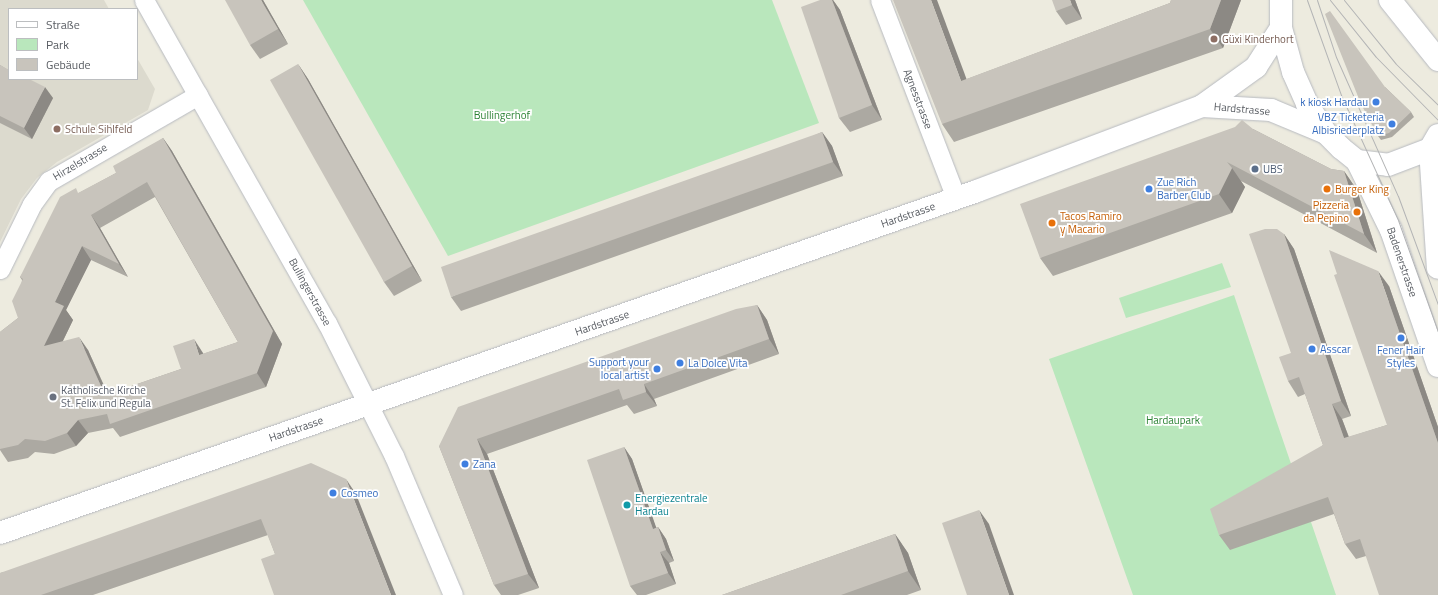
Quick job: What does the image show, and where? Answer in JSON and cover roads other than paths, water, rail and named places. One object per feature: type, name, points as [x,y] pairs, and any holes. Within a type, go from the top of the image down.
[{"type":"main road","points":[[1281,0],[1281,28],[1293,72],[1326,133],[1357,161],[1388,165],[1435,145],[1438,268]]},
{"type":"main road","points":[[1390,0],[1438,60]]},
{"type":"main road","name":"Hardstrasse","points":[[0,533],[956,198],[1202,106],[1256,67],[1281,28]]},
{"type":"main road","name":"Hardstrasse","points":[[1202,106],[1271,110],[1326,133]]},
{"type":"main road","name":"Badenerstrasse","points":[[1357,161],[1386,216],[1438,366]]},
{"type":"street","name":"Bullingerstrasse","points":[[144,0],[327,323],[368,404],[453,595]]},
{"type":"street","name":"Agnesstrasse","points":[[880,0],[956,198]]},
{"type":"street","name":"Hirzelstrasse","points":[[0,269],[32,204],[49,180],[198,95]]},
{"type":"tram line","points":[[1307,0],[1341,95],[1398,220],[1438,332]]},
{"type":"tram line","points":[[1317,0],[1336,57],[1398,196],[1438,305]]},
{"type":"tram line","points":[[1330,0],[1376,57],[1438,120]]},
{"type":"tram line","points":[[1344,0],[1396,64],[1438,105]]},
{"type":"place","name":"Güxi Kinderhort","points":[[1214,39]]},
{"type":"place","name":"k kiosk Hardau","points":[[1376,102]]},
{"type":"place","name":"VBZ Ticketeria Albisriederplatz","points":[[1392,124]]},
{"type":"place","name":"Schule Sihlfeld","points":[[57,129]]},
{"type":"place","name":"UBS","points":[[1255,169]]},
{"type":"place","name":"Zue Rich Barber Club","points":[[1149,189]]},
{"type":"place","name":"Burger King","points":[[1327,189]]},
{"type":"place","name":"Pizzeria da Pepino","points":[[1357,212]]},
{"type":"place","name":"Tacos Ramiro y Macario","points":[[1052,223]]},
{"type":"place","name":"Fener Hair Styles","points":[[1401,338]]},
{"type":"place","name":"Asscar","points":[[1312,349]]},
{"type":"place","name":"La Dolce Vita","points":[[680,363]]},
{"type":"place","name":"Support your local artist","points":[[657,369]]},
{"type":"place","name":"Katholische Kirche St. Felix und Regula","points":[[53,397]]},
{"type":"place","name":"Zana","points":[[465,464]]},
{"type":"place","name":"Cosmeo","points":[[333,493]]},
{"type":"place","name":"Energiezentrale Hardau","points":[[627,505]]},
{"type":"park label","name":"Bullingerhof","points":[[502,115]]},
{"type":"park label","name":"Hardaupark","points":[[1173,420]]}]
